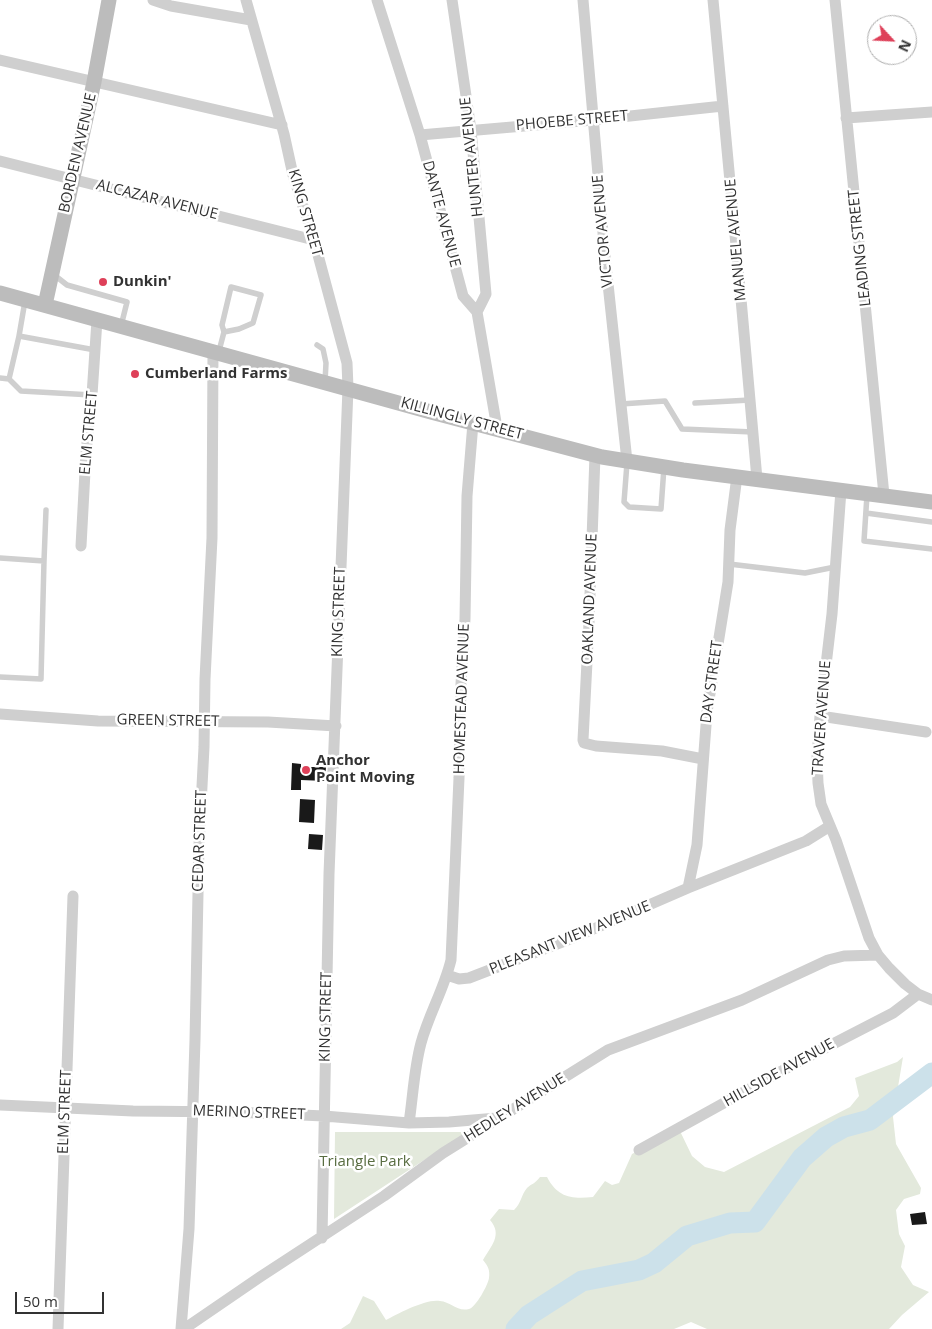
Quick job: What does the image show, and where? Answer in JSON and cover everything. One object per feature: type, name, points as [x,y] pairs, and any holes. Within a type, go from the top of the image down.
[{"type":"main road","name":"BORDEN AVENUE","points":[[45,305],[94,82],[109,0]]},
{"type":"main road","name":"KILLINGLY STREET","points":[[0,293],[595,455],[664,467],[932,502]]},
{"type":"street","points":[[154,0],[171,6],[252,20]]},
{"type":"street","name":"KING STREET","points":[[246,0],[282,125],[293,175],[314,240],[347,363],[348,388],[329,874],[322,1238]]},
{"type":"street","name":"DANTE AVENUE","points":[[377,0],[420,136],[463,296],[477,312],[497,428]]},
{"type":"street","name":"HUNTER AVENUE","points":[[452,0],[471,130],[486,294],[477,312]]},
{"type":"street","name":"VICTOR AVENUE","points":[[583,0],[605,256],[627,461]]},
{"type":"street","name":"MANUEL AVENUE","points":[[712,0],[757,479]]},
{"type":"street","name":"LEADING STREET","points":[[835,0],[884,496]]},
{"type":"street","points":[[0,60],[282,125]]},
{"type":"street","name":"PHOEBE STREET","points":[[420,136],[723,106]]},
{"type":"street","points":[[846,118],[932,112]]},
{"type":"street","name":"ALCAZAR AVENUE","points":[[0,161],[314,240]]},
{"type":"street","name":"ELM STREET","points":[[81,546],[86,453],[98,320]]},
{"type":"street","name":"CEDAR STREET","points":[[182,1329],[189,1229],[199,845],[212,538],[216,353]]},
{"type":"street","name":"HOMESTEAD AVENUE","points":[[447,976],[451,960],[453,934],[465,561],[473,423]]},
{"type":"street","name":"OAKLAND AVENUE","points":[[595,455],[584,743],[596,746],[662,751],[703,759]]},
{"type":"street","name":"DAY STREET","points":[[688,888],[697,845],[707,712],[728,582],[730,530],[737,476]]},
{"type":"street","name":"TRAVER AVENUE","points":[[840,490],[832,614],[817,758],[821,804],[868,938],[894,974],[918,994],[932,1000]]},
{"type":"street","name":"GREEN STREET","points":[[0,714],[98,721],[268,722],[336,726]]},
{"type":"street","points":[[820,716],[926,732]]},
{"type":"street","name":"PLEASANT VIEW AVENUE","points":[[447,976],[468,978],[575,937],[688,888],[806,842],[830,826]]},
{"type":"street","name":"ELM STREET","points":[[58,1329],[73,896]]},
{"type":"street","name":"HEDLEY AVENUE","points":[[182,1329],[322,1238],[443,1153],[608,1050],[742,1000],[828,960],[844,956],[878,954]]},
{"type":"street","points":[[409,1122],[415,1070],[421,1044],[447,976]]},
{"type":"street","name":"HILLSIDE AVENUE","points":[[639,1150],[893,1012],[918,994]]},
{"type":"street","name":"MERINO STREET","points":[[0,1105],[132,1111],[324,1116],[409,1122],[449,1122],[498,1118]]},
{"type":"lane","points":[[52,273],[68,285],[127,302],[121,326]]},
{"type":"lane","points":[[216,353],[224,332],[222,325],[231,287],[261,295],[253,323],[240,329],[224,332]]},
{"type":"lane","points":[[9,379],[25,300]]},
{"type":"lane","points":[[19,336],[94,350]]},
{"type":"lane","points":[[317,345],[323,349],[326,363],[325,382]]},
{"type":"lane","points":[[0,378],[9,379],[21,390],[92,395]]},
{"type":"lane","points":[[695,403],[750,400]]},
{"type":"lane","points":[[621,404],[665,401],[682,430],[753,432]]},
{"type":"lane","points":[[627,461],[624,502],[629,507],[661,509],[664,467]]},
{"type":"lane","points":[[867,493],[864,541],[932,549]]},
{"type":"lane","points":[[0,678],[41,679],[46,510]]},
{"type":"lane","points":[[866,513],[932,522]]},
{"type":"lane","points":[[0,558],[44,561]]},
{"type":"lane","points":[[729,564],[805,573],[835,567]]},
{"type":"green space","points":[[903,1057],[893,1117],[896,1144],[921,1188],[920,1194],[904,1199],[896,1210],[899,1234],[905,1246],[901,1267],[913,1285],[929,1292],[889,1329],[707,1329],[691,1322],[674,1329],[341,1329],[350,1323],[363,1296],[374,1301],[386,1320],[412,1307],[434,1301],[444,1302],[465,1310],[472,1307],[481,1295],[489,1278],[488,1268],[483,1260],[496,1236],[494,1225],[490,1220],[499,1209],[514,1210],[527,1188],[540,1177],[547,1177],[556,1189],[566,1196],[578,1198],[593,1197],[605,1181],[612,1185],[619,1183],[632,1154],[679,1129],[692,1156],[705,1167],[724,1172],[850,1107],[859,1096],[855,1078],[897,1062]]},
{"type":"green space","name":"Triangle Park","points":[[335,1132],[467,1132],[334,1219]]},
{"type":"building","points":[[292,763],[301,764],[301,767],[326,767],[325,781],[301,780],[301,790],[291,790]]},
{"type":"building","points":[[300,799],[315,800],[314,823],[299,822]]},
{"type":"building","points":[[309,834],[323,835],[322,850],[308,849]]},
{"type":"building","points":[[925,1212],[927,1224],[912,1225],[910,1214]]},
{"type":"waterway","points":[[516,1329],[529,1315],[582,1281],[639,1270],[654,1263],[687,1236],[730,1223],[755,1222],[802,1158],[826,1137],[844,1127],[870,1120],[932,1073]]},
{"type":"place","name":"Dunkin'","points":[[103,282]]},
{"type":"place","name":"Cumberland Farms","points":[[135,374]]},
{"type":"place","name":"Anchor Point Moving","points":[[306,770]]}]
